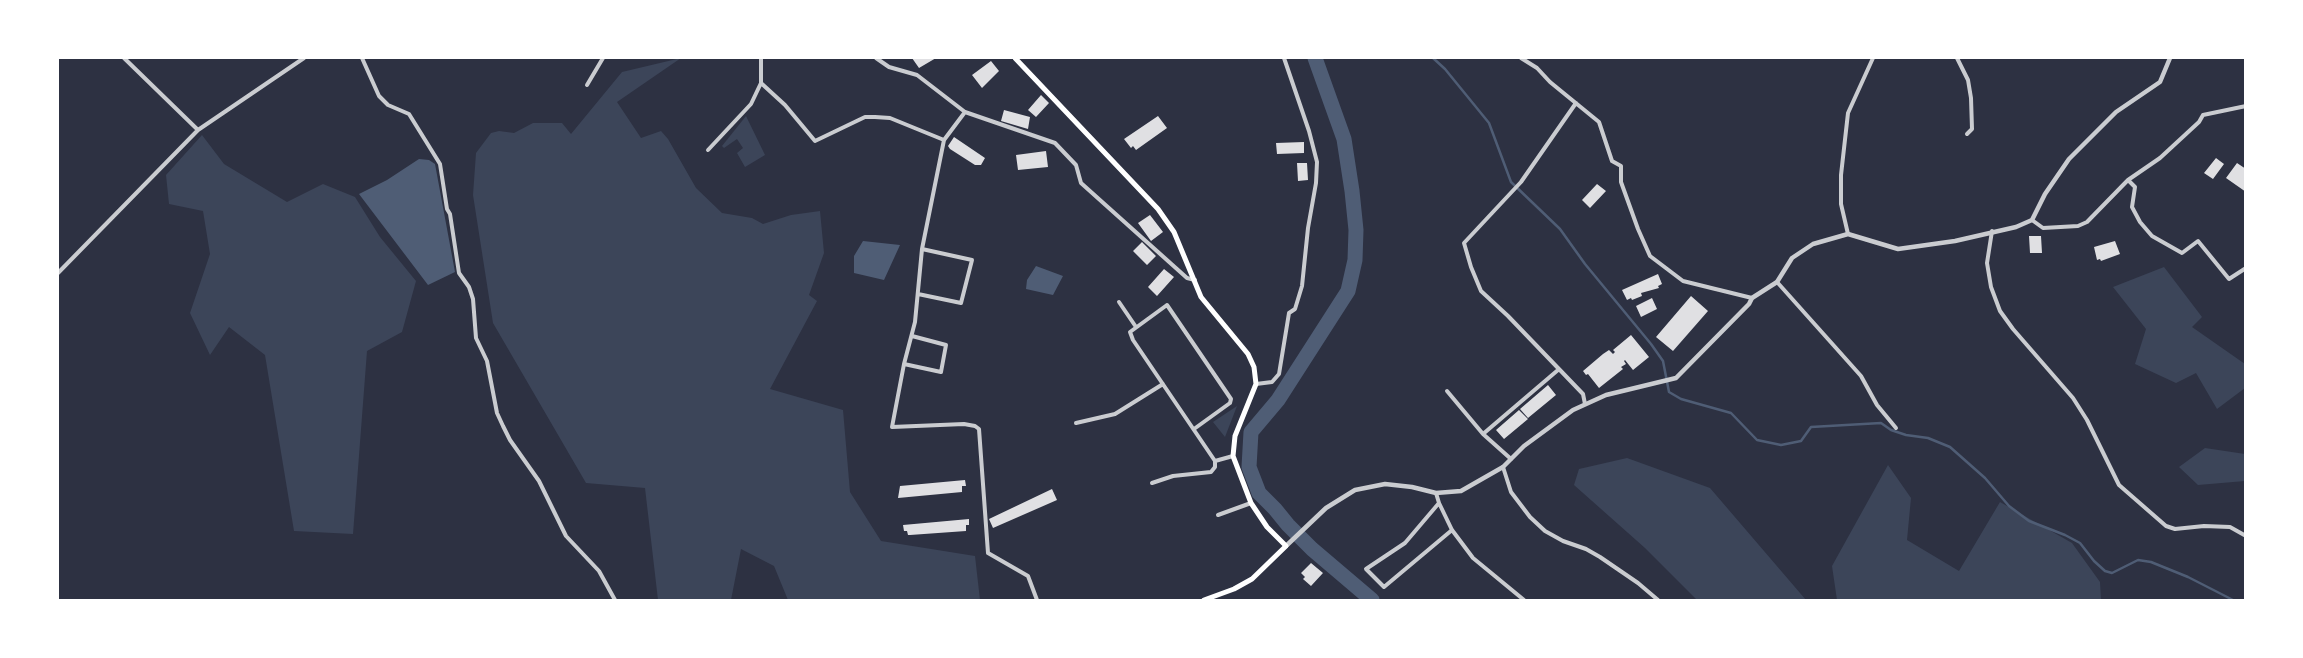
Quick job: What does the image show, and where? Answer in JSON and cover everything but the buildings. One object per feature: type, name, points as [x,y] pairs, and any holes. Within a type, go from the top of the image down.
[{"type":"main road","points":[[1015,58],[1158,209],[1174,232],[1202,297],[1248,354],[1254,367],[1256,384],[1235,436],[1233,456],[1250,503],[1267,527],[1286,546],[1252,579],[1234,589],[1204,600]]},
{"type":"street","points":[[124,58],[198,130]]},
{"type":"street","points":[[58,274],[198,130],[304,58]]},
{"type":"street","points":[[362,58],[379,96],[388,105],[409,114],[440,164],[446,209],[450,214],[459,273],[469,287],[473,299],[476,338],[487,361],[497,413],[503,426],[510,440],[539,481],[566,536],[599,571],[615,600]]},
{"type":"street","points":[[587,85],[603,58]]},
{"type":"street","points":[[708,150],[751,104],[761,83],[761,58]]},
{"type":"street","points":[[876,58],[889,67],[917,75],[965,112],[1055,143],[1076,165],[1081,183],[1188,278],[1196,281]]},
{"type":"street","points":[[1256,384],[1272,382],[1279,374],[1289,313],[1295,309],[1302,286],[1308,228],[1316,183],[1317,162],[1284,58]]},
{"type":"street","points":[[1521,58],[1537,68],[1550,82],[1599,122],[1612,161],[1621,166],[1622,182],[1638,230],[1650,256],[1683,282],[1752,298]]},
{"type":"street","points":[[1848,234],[1840,204],[1841,175],[1848,113],[1873,58]]},
{"type":"street","points":[[1957,58],[1968,80],[1971,98],[1972,129],[1967,134]]},
{"type":"street","points":[[1286,546],[1333,502],[1355,490],[1385,484],[1412,487],[1436,493],[1462,491],[1502,467],[1531,441],[1573,410],[1634,387],[1665,382],[1676,378],[1700,356],[1749,304],[1752,298],[1777,282],[1792,258],[1813,244],[1848,234],[1898,249],[1955,241],[2016,227],[2032,220],[2069,158],[2116,112],[2160,82],[2170,58]]},
{"type":"street","points":[[761,83],[785,105],[816,141],[865,117],[890,118],[944,140]]},
{"type":"street","points":[[1576,103],[1521,182],[1464,243],[1481,291],[1508,316],[1583,394],[1585,404]]},
{"type":"street","points":[[2032,220],[2043,228],[2078,226],[2087,222],[2128,180],[2160,158],[2199,122],[2203,115],[2246,106]]},
{"type":"street","points":[[965,112],[944,140],[922,249],[912,336],[904,364],[892,428],[964,424],[975,426],[979,429],[988,553],[1028,576],[1037,600]]},
{"type":"street","points":[[2128,180],[2135,187],[2132,207],[2140,222],[2152,236],[2182,253],[2198,241],[2229,280],[2246,268]]},
{"type":"street","points":[[1992,232],[1987,263],[1991,287],[2000,311],[2013,329],[2073,398],[2087,420],[2119,485],[2166,526],[2175,529],[2204,526],[2230,527],[2246,536]]},
{"type":"street","points":[[918,294],[961,303],[972,260],[922,249]]},
{"type":"street","points":[[1777,282],[1861,376],[1877,405],[1896,428]]},
{"type":"street","points":[[1119,302],[1136,327]]},
{"type":"street","points":[[1152,483],[1173,476],[1211,472],[1215,467],[1215,461],[1133,340],[1130,332],[1167,305],[1231,399],[1230,404],[1194,429]]},
{"type":"street","points":[[904,364],[941,372],[946,345],[912,336]]},
{"type":"street","points":[[1483,434],[1558,370]]},
{"type":"street","points":[[1076,423],[1115,414],[1163,384]]},
{"type":"street","points":[[1447,391],[1483,434],[1512,458]]},
{"type":"street","points":[[1215,461],[1233,456]]},
{"type":"street","points":[[1502,467],[1511,492],[1530,517],[1545,530],[1563,541],[1586,549],[1600,557],[1638,583],[1658,600]]},
{"type":"street","points":[[1436,493],[1452,530],[1473,558],[1524,600]]},
{"type":"street","points":[[1218,515],[1250,503]]},
{"type":"street","points":[[1439,503],[1405,543],[1366,569],[1384,587],[1452,530]]},
{"type":"shaded area","points":[[681,58],[617,102],[641,138],[661,131],[668,139],[696,188],[722,213],[752,218],[763,224],[791,215],[820,211],[824,253],[809,295],[817,301],[770,389],[843,410],[850,492],[881,541],[975,556],[980,600],[788,600],[774,566],[741,549],[731,600],[658,600],[645,488],[586,483],[493,323],[473,195],[476,153],[491,133],[499,131],[514,133],[533,123],[562,123],[571,134],[622,72]]},
{"type":"shaded area","points":[[746,116],[765,155],[745,167],[737,153],[743,148],[737,139],[724,148],[722,146]]},
{"type":"shaded area","points":[[202,135],[224,164],[287,202],[323,184],[355,197],[380,237],[416,281],[402,332],[367,351],[353,534],[294,531],[265,355],[229,327],[210,355],[190,313],[210,254],[203,211],[169,204],[166,175]]},
{"type":"shaded area","points":[[419,159],[429,160],[435,164],[455,272],[428,285],[359,194],[387,180]]},
{"type":"shaded area","points":[[863,241],[900,245],[884,280],[854,273],[854,256]]},
{"type":"shaded area","points":[[1036,266],[1063,276],[1053,295],[1026,289],[1027,280]]},
{"type":"shaded area","points":[[2164,267],[2202,317],[2192,327],[2245,364],[2245,388],[2217,409],[2196,373],[2176,383],[2135,364],[2146,329],[2113,287]]},
{"type":"shaded area","points":[[1237,406],[1225,437],[1213,422]]},
{"type":"shaded area","points":[[2205,448],[2245,454],[2245,481],[2198,485],[2179,467]]},
{"type":"shaded area","points":[[1627,458],[1710,488],[1806,600],[1697,600],[1645,548],[1574,485],[1579,469]]},
{"type":"shaded area","points":[[1888,465],[1911,498],[1907,540],[1959,571],[2000,502],[2072,543],[2100,582],[2101,600],[1837,600],[1832,566]]},
{"type":"waterway","points":[[1315,58],[1344,139],[1356,230],[1355,260],[1348,291],[1278,400],[1251,432],[1249,467],[1259,493],[1288,525],[1312,549],[1372,600]]},
{"type":"waterway","points":[[1433,58],[1445,69],[1489,123],[1511,182],[1560,229],[1585,264],[1651,344],[1663,361],[1669,392],[1681,399],[1731,413],[1757,440],[1781,445],[1801,441],[1811,427],[1881,423],[1891,430],[1906,435],[1928,438],[1950,447],[1985,478],[2009,506],[2029,521],[2080,543],[2094,561],[2105,571],[2112,573],[2138,560],[2151,562],[2188,577],[2233,600]]}]
